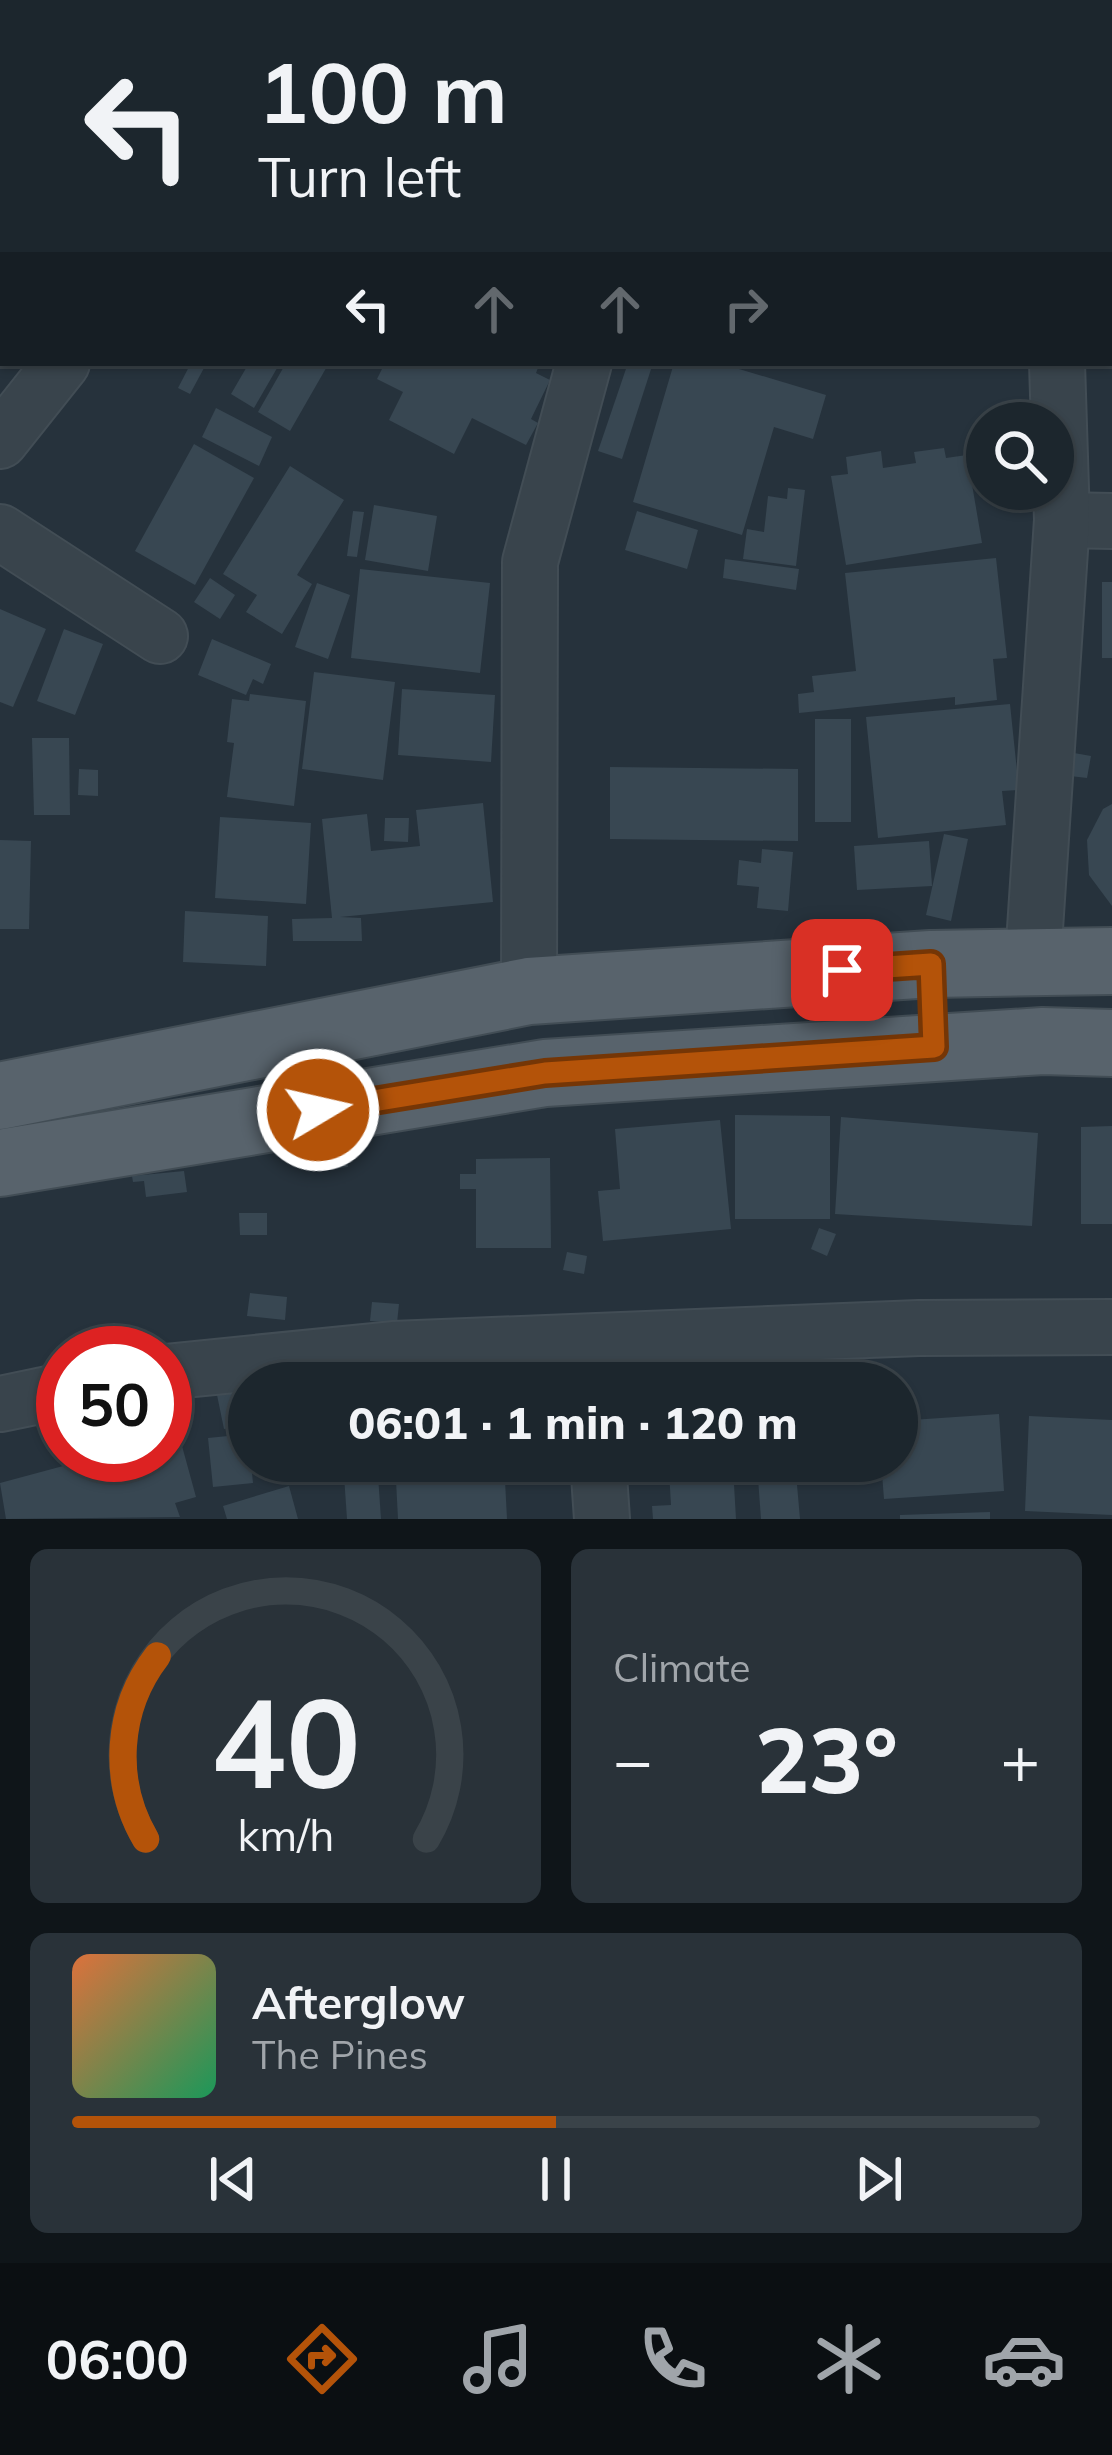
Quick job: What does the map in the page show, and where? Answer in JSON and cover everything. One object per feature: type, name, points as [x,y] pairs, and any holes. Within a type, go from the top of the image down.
[{"type":"main road","points":[[0,1096],[529,991],[931,964],[1112,961]]},
{"type":"main road","points":[[931,964],[934,1047]]},
{"type":"main road","points":[[0,1163],[545,1073],[934,1047],[1112,1043]]},
{"type":"street","points":[[0,441],[60,366]]},
{"type":"street","points":[[529,991],[530,562],[583,366]]},
{"type":"street","points":[[1034,959],[1087,521],[1059,366]]},
{"type":"street","points":[[0,532],[160,636]]},
{"type":"street","points":[[264,1362],[393,1349],[592,1362],[1112,1327]]},
{"type":"street","points":[[192,1369],[228,1366]]},
{"type":"street","points":[[0,1404],[36,1396]]},
{"type":"street","points":[[599,1482],[602,1519]]},
{"type":"building","points":[[189,366],[204,368],[190,394],[178,388]]},
{"type":"building","points":[[247,366],[278,366],[254,408],[231,394]]},
{"type":"building","points":[[284,366],[327,366],[290,431],[258,412]]},
{"type":"building","points":[[384,366],[539,366],[536,373],[550,380],[531,419],[538,423],[526,445],[472,418],[454,454],[389,420],[403,392],[377,379]]},
{"type":"building","points":[[627,366],[652,366],[622,459],[598,451]]},
{"type":"building","points":[[673,366],[729,366],[826,395],[813,439],[774,427],[742,535],[633,502]]},
{"type":"building","points":[[216,408],[272,437],[259,466],[202,437]]},
{"type":"building","points":[[194,444],[254,478],[195,585],[135,551]]},
{"type":"building","points":[[944,448],[946,458],[966,455],[966,510],[976,510],[982,543],[846,565],[831,476],[848,474],[846,457],[881,451],[883,468],[916,463],[914,452]]},
{"type":"building","points":[[290,466],[344,500],[297,575],[312,584],[282,634],[246,612],[257,595],[223,574]]},
{"type":"building","points":[[788,488],[805,490],[796,566],[743,559],[747,529],[764,532],[768,496],[787,499]]},
{"type":"building","points":[[374,505],[437,516],[428,571],[365,560]]},
{"type":"building","points":[[353,511],[364,512],[357,557],[347,556]]},
{"type":"building","points":[[637,511],[698,530],[687,569],[625,550]]},
{"type":"building","points":[[996,558],[1007,658],[993,659],[997,700],[955,705],[955,697],[799,713],[798,694],[814,692],[812,676],[856,671],[845,573]]},
{"type":"building","points":[[725,559],[799,569],[796,590],[723,578]]},
{"type":"building","points":[[360,569],[490,583],[480,673],[351,658]]},
{"type":"building","points":[[210,578],[235,595],[220,619],[194,602]]},
{"type":"building","points":[[1102,582],[1112,582],[1112,658],[1102,658]]},
{"type":"building","points":[[317,583],[350,595],[328,659],[295,647]]},
{"type":"building","points":[[0,609],[46,629],[13,707],[0,702]]},
{"type":"building","points":[[64,629],[103,644],[75,715],[37,701]]},
{"type":"building","points":[[212,639],[271,664],[263,684],[253,679],[246,695],[198,675]]},
{"type":"building","points":[[314,672],[395,682],[383,780],[302,769]]},
{"type":"building","points":[[402,689],[495,695],[491,762],[398,755]]},
{"type":"building","points":[[250,694],[306,701],[294,806],[227,797],[234,743],[227,742],[232,699],[249,701]]},
{"type":"building","points":[[1010,704],[1019,790],[1002,791],[1006,825],[878,838],[866,717]]},
{"type":"building","points":[[815,719],[851,719],[851,822],[815,822]]},
{"type":"building","points":[[32,738],[69,738],[70,815],[34,815]]},
{"type":"building","points":[[1074,753],[1091,756],[1087,778],[1070,776]]},
{"type":"building","points":[[610,767],[798,769],[798,841],[610,839]]},
{"type":"building","points":[[79,769],[98,770],[98,796],[78,795]]},
{"type":"building","points":[[483,803],[493,902],[340,917],[361,918],[362,941],[293,941],[292,919],[332,918],[322,819],[367,814],[371,851],[420,846],[416,810]]},
{"type":"building","points":[[1112,804],[1112,906],[1089,875],[1087,840],[1103,809]]},
{"type":"building","points":[[220,817],[311,823],[306,904],[215,898]]},
{"type":"building","points":[[385,818],[409,818],[408,842],[384,841]]},
{"type":"building","points":[[944,834],[968,839],[951,921],[926,915]]},
{"type":"building","points":[[0,840],[31,841],[29,929],[0,929]]},
{"type":"building","points":[[929,841],[932,886],[857,890],[854,846]]},
{"type":"building","points":[[762,849],[793,852],[788,911],[757,908],[759,887],[737,885],[739,860],[761,863]]},
{"type":"building","points":[[185,911],[268,916],[266,966],[183,962]]},
{"type":"building","points":[[735,1115],[830,1116],[830,1219],[735,1219]]},
{"type":"building","points":[[841,1117],[1038,1133],[1032,1226],[835,1214]]},
{"type":"building","points":[[720,1120],[731,1229],[603,1241],[598,1191],[620,1189],[615,1129]]},
{"type":"building","points":[[1112,1126],[1112,1224],[1081,1224],[1081,1127]]},
{"type":"building","points":[[345,1141],[348,1167],[322,1170],[319,1144]]},
{"type":"building","points":[[550,1158],[551,1248],[476,1248],[476,1189],[460,1189],[460,1174],[476,1174],[476,1159]]},
{"type":"building","points":[[184,1171],[187,1192],[146,1197],[144,1181],[133,1182],[132,1176]]},
{"type":"building","points":[[239,1213],[267,1213],[267,1235],[240,1235]]},
{"type":"building","points":[[819,1228],[836,1234],[827,1256],[811,1249]]},
{"type":"building","points":[[567,1252],[587,1256],[584,1274],[563,1270]]},
{"type":"building","points":[[250,1293],[287,1297],[285,1320],[247,1316]]},
{"type":"building","points":[[372,1302],[399,1304],[397,1323],[370,1321]]},
{"type":"building","points":[[228,1393],[228,1428],[224,1429],[217,1395]]},
{"type":"building","points":[[999,1414],[1004,1491],[884,1499],[883,1482],[918,1482],[918,1420]]},
{"type":"building","points":[[1029,1416],[1112,1420],[1112,1515],[1025,1511]]},
{"type":"building","points":[[228,1436],[228,1482],[253,1483],[213,1487],[208,1438]]},
{"type":"building","points":[[36,1473],[36,1482],[192,1482],[196,1497],[175,1503],[180,1517],[6,1519],[0,1483]]},
{"type":"building","points":[[344,1482],[378,1482],[381,1519],[347,1519]]},
{"type":"building","points":[[396,1482],[505,1482],[507,1519],[398,1519]]},
{"type":"building","points":[[670,1482],[734,1482],[736,1519],[653,1519],[652,1506],[671,1505]]},
{"type":"building","points":[[758,1482],[797,1482],[800,1519],[761,1519]]},
{"type":"building","points":[[289,1486],[298,1519],[227,1519],[223,1506]]},
{"type":"building","points":[[990,1512],[990,1519],[900,1519],[900,1515]]},
{"type":"route","points":[[318,1110],[545,1073],[934,1047],[931,964],[842,970]]}]
